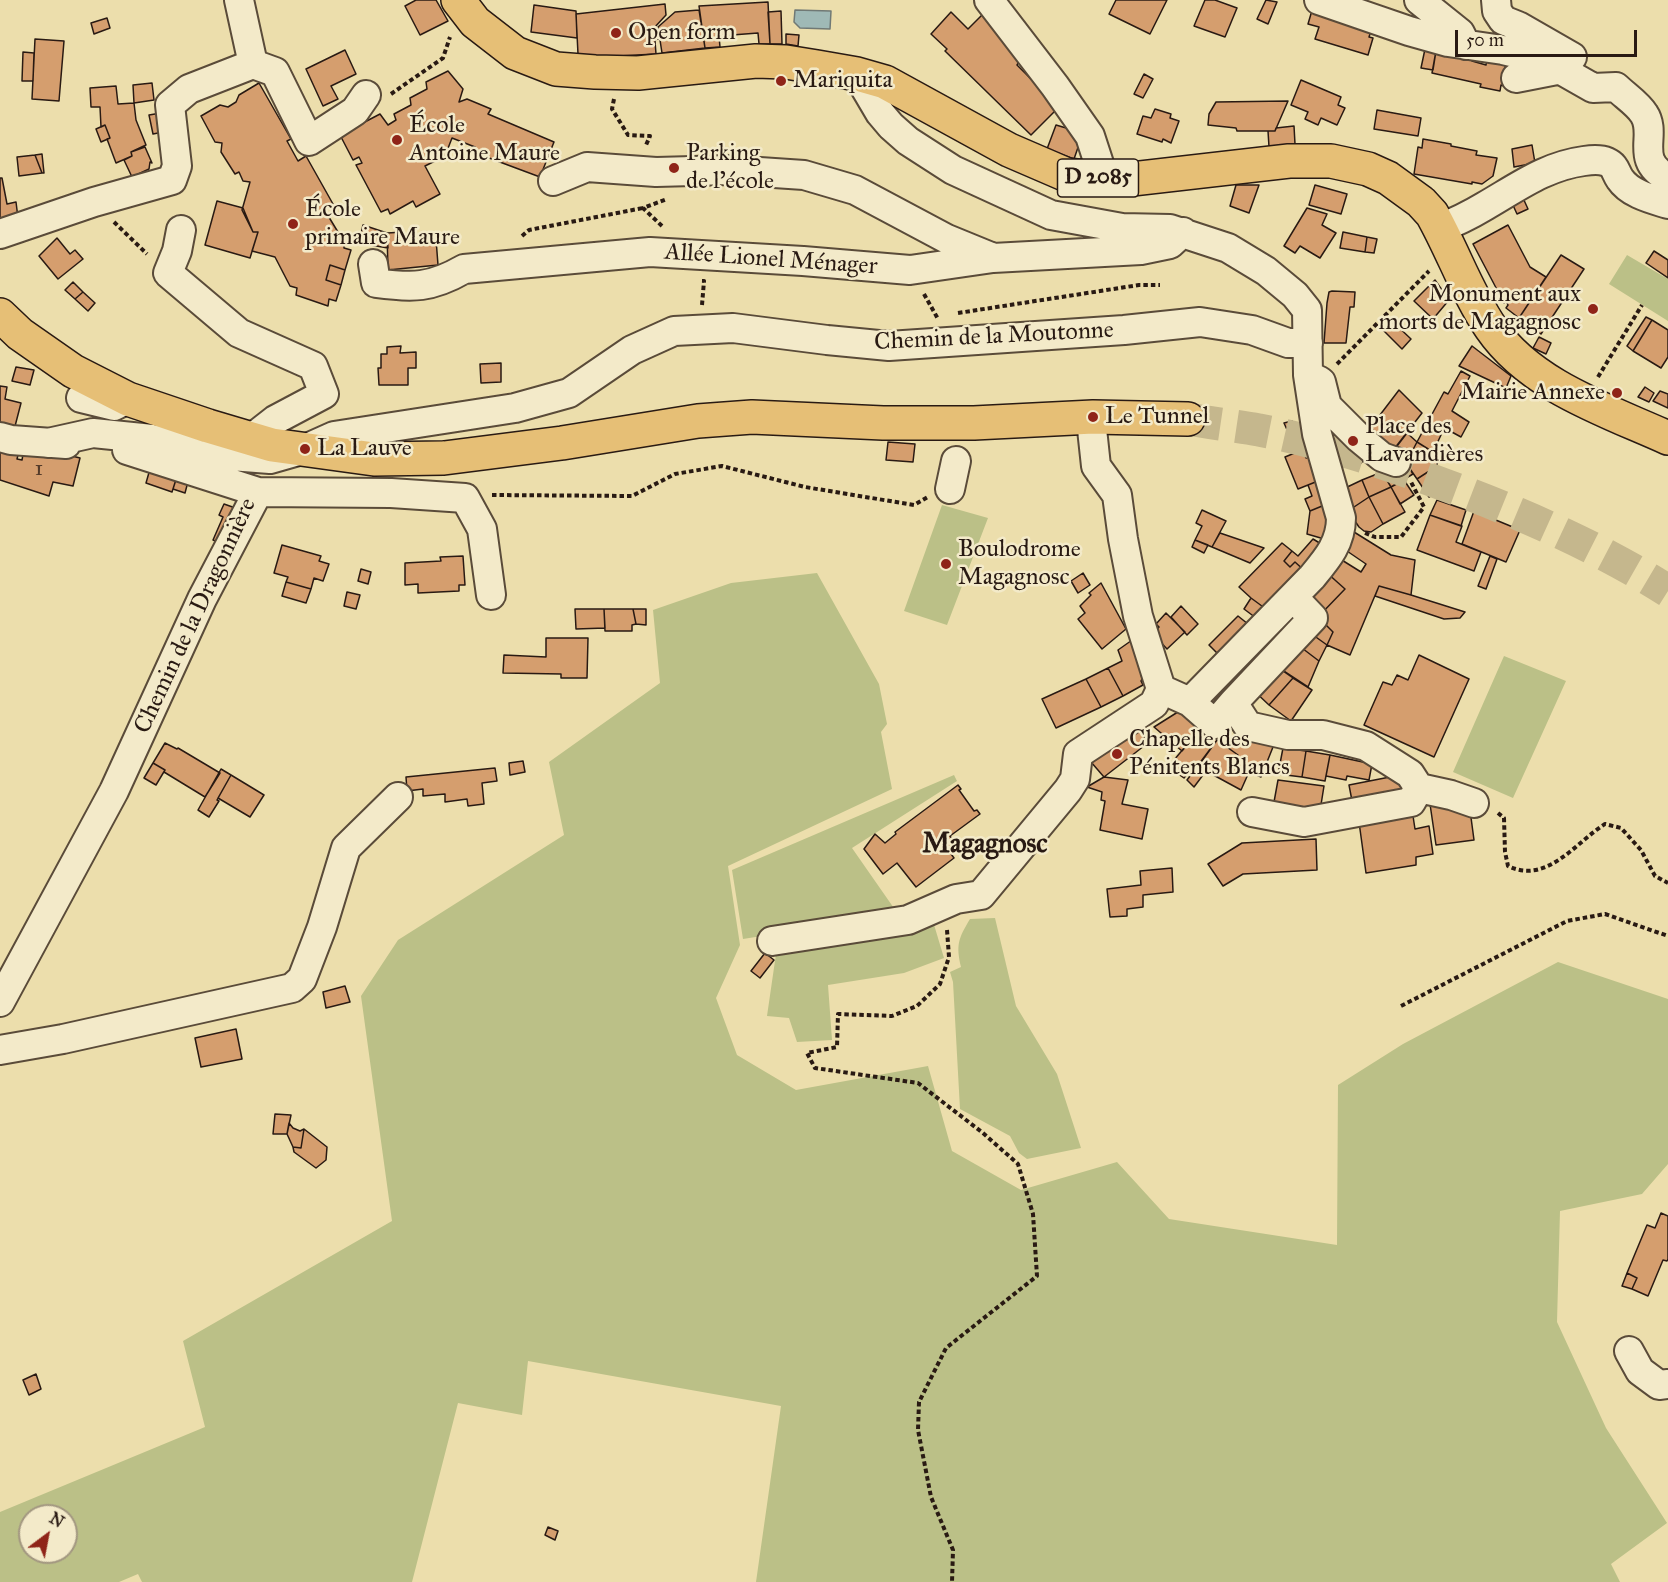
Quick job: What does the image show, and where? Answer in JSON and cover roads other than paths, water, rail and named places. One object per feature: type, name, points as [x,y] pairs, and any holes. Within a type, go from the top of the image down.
[{"type":"main road","name":"D 2085","points":[[458,0],[475,22],[515,53],[556,69],[638,73],[756,61],[786,62],[857,74],[885,82],[1009,150],[1066,175],[1132,179],[1289,161],[1330,161],[1368,169],[1388,178],[1421,202],[1432,214],[1492,328],[1524,364],[1562,389],[1668,438]]},
{"type":"main road","points":[[0,315],[20,334],[72,371],[128,399],[272,445],[374,459],[444,458],[561,443],[698,421],[752,417],[884,423],[974,423],[1093,417],[1188,419]]},
{"type":"street","points":[[239,0],[253,64]]},
{"type":"street","points":[[989,0],[1090,136],[1104,179]]},
{"type":"street","points":[[1319,0],[1409,31],[1466,45],[1542,58],[1593,88],[1616,87]]},
{"type":"street","points":[[1419,0],[1460,33],[1466,45]]},
{"type":"street","points":[[1440,228],[1467,216],[1530,178],[1565,163],[1606,161],[1615,167],[1619,182],[1635,192],[1664,198],[1660,174],[1649,159],[1646,146],[1658,123],[1645,115],[1616,87],[1584,64],[1518,26],[1503,20],[1497,11],[1496,0]]},
{"type":"street","points":[[0,234],[94,202],[172,180],[177,166],[170,105],[189,89],[253,64],[275,72],[309,141],[361,103]]},
{"type":"street","points":[[1516,78],[1562,69]]},
{"type":"street","points":[[857,74],[880,113],[891,126],[908,141],[953,170],[1051,215],[1122,228],[1170,229],[1228,248],[1266,271],[1295,295],[1307,310],[1308,343],[1315,379],[1317,434],[1341,518],[1341,532],[1328,557],[1293,597],[1190,702]]},
{"type":"street","points":[[553,181],[587,167],[656,172],[730,170],[804,175],[855,190],[946,239],[993,258]]},
{"type":"street","points":[[181,230],[177,251],[168,273],[239,333],[314,366],[324,394],[275,420],[252,438]]},
{"type":"street","name":"Allée Lionel Ménager","points":[[374,264],[376,283],[407,287],[443,281],[464,269],[650,252],[693,267],[910,270],[993,258],[1141,250],[1170,244],[1183,232]]},
{"type":"street","name":"Chemin de la Moutonne","points":[[306,449],[334,436],[514,408],[569,393],[632,350],[674,331],[734,328],[890,346],[941,344],[1200,322],[1252,330],[1288,343],[1308,343]]},
{"type":"street","points":[[1315,379],[1327,406],[1359,438],[1402,470]]},
{"type":"street","points":[[81,398],[114,406],[128,399]]},
{"type":"street","points":[[772,941],[908,920],[956,898],[981,895],[1068,790],[1075,779],[1078,754],[1154,704],[1161,689],[1138,616],[1117,495],[1096,466],[1093,417]]},
{"type":"street","points":[[48,443],[93,433],[152,439],[231,456],[270,459],[306,449]]},
{"type":"street","name":"Chemin de la Dragonnière","points":[[0,437],[48,443],[112,446],[258,492],[202,599],[114,791],[0,1002]]},
{"type":"street","points":[[950,489],[956,461]]},
{"type":"street","points":[[258,492],[391,493],[465,498],[482,528],[491,595]]},
{"type":"street","points":[[1161,689],[1190,702],[1215,724],[1313,618],[1293,597]]},
{"type":"street","points":[[1233,704],[1248,726],[1288,735],[1323,735],[1366,746],[1410,774],[1419,788],[1474,803]]},
{"type":"street","points":[[1252,812],[1304,822],[1411,802],[1419,788]]},
{"type":"street","points":[[0,1050],[63,1039],[292,988],[302,979],[322,927],[345,848],[398,797]]},
{"type":"street","points":[[1629,1351],[1640,1371],[1659,1385],[1668,1384]]},
{"type":"water","points":[[795,10],[831,11],[830,29],[800,28],[794,22]]},
{"type":"tunnel","points":[[1188,419],[1306,440],[1420,476],[1558,532],[1614,559],[1668,591]]},
{"type":"place","name":"Open form","points":[[616,33]]},
{"type":"place","name":"Mariquita","points":[[781,81]]},
{"type":"place","name":"École Antoine Maure","points":[[397,140]]},
{"type":"place","name":"Parking de l'école","points":[[674,168]]},
{"type":"place","name":"École primaire Maure","points":[[293,224]]},
{"type":"place","name":"Monument aux morts de Magagnosc","points":[[1593,309]]},
{"type":"place","name":"Mairie Annexe","points":[[1617,393]]},
{"type":"place","name":"Le Tunnel","points":[[1093,417]]},
{"type":"place","name":"Place des Lavandières","points":[[1353,441]]},
{"type":"place","name":"La Lauve","points":[[305,449]]},
{"type":"place","name":"Boulodrome Magagnosc","points":[[946,564]]},
{"type":"place","name":"Chapelle des Pénitents Blancs","points":[[1117,754]]},
{"type":"district","name":"Magagnosc","points":[[985,845]]}]
